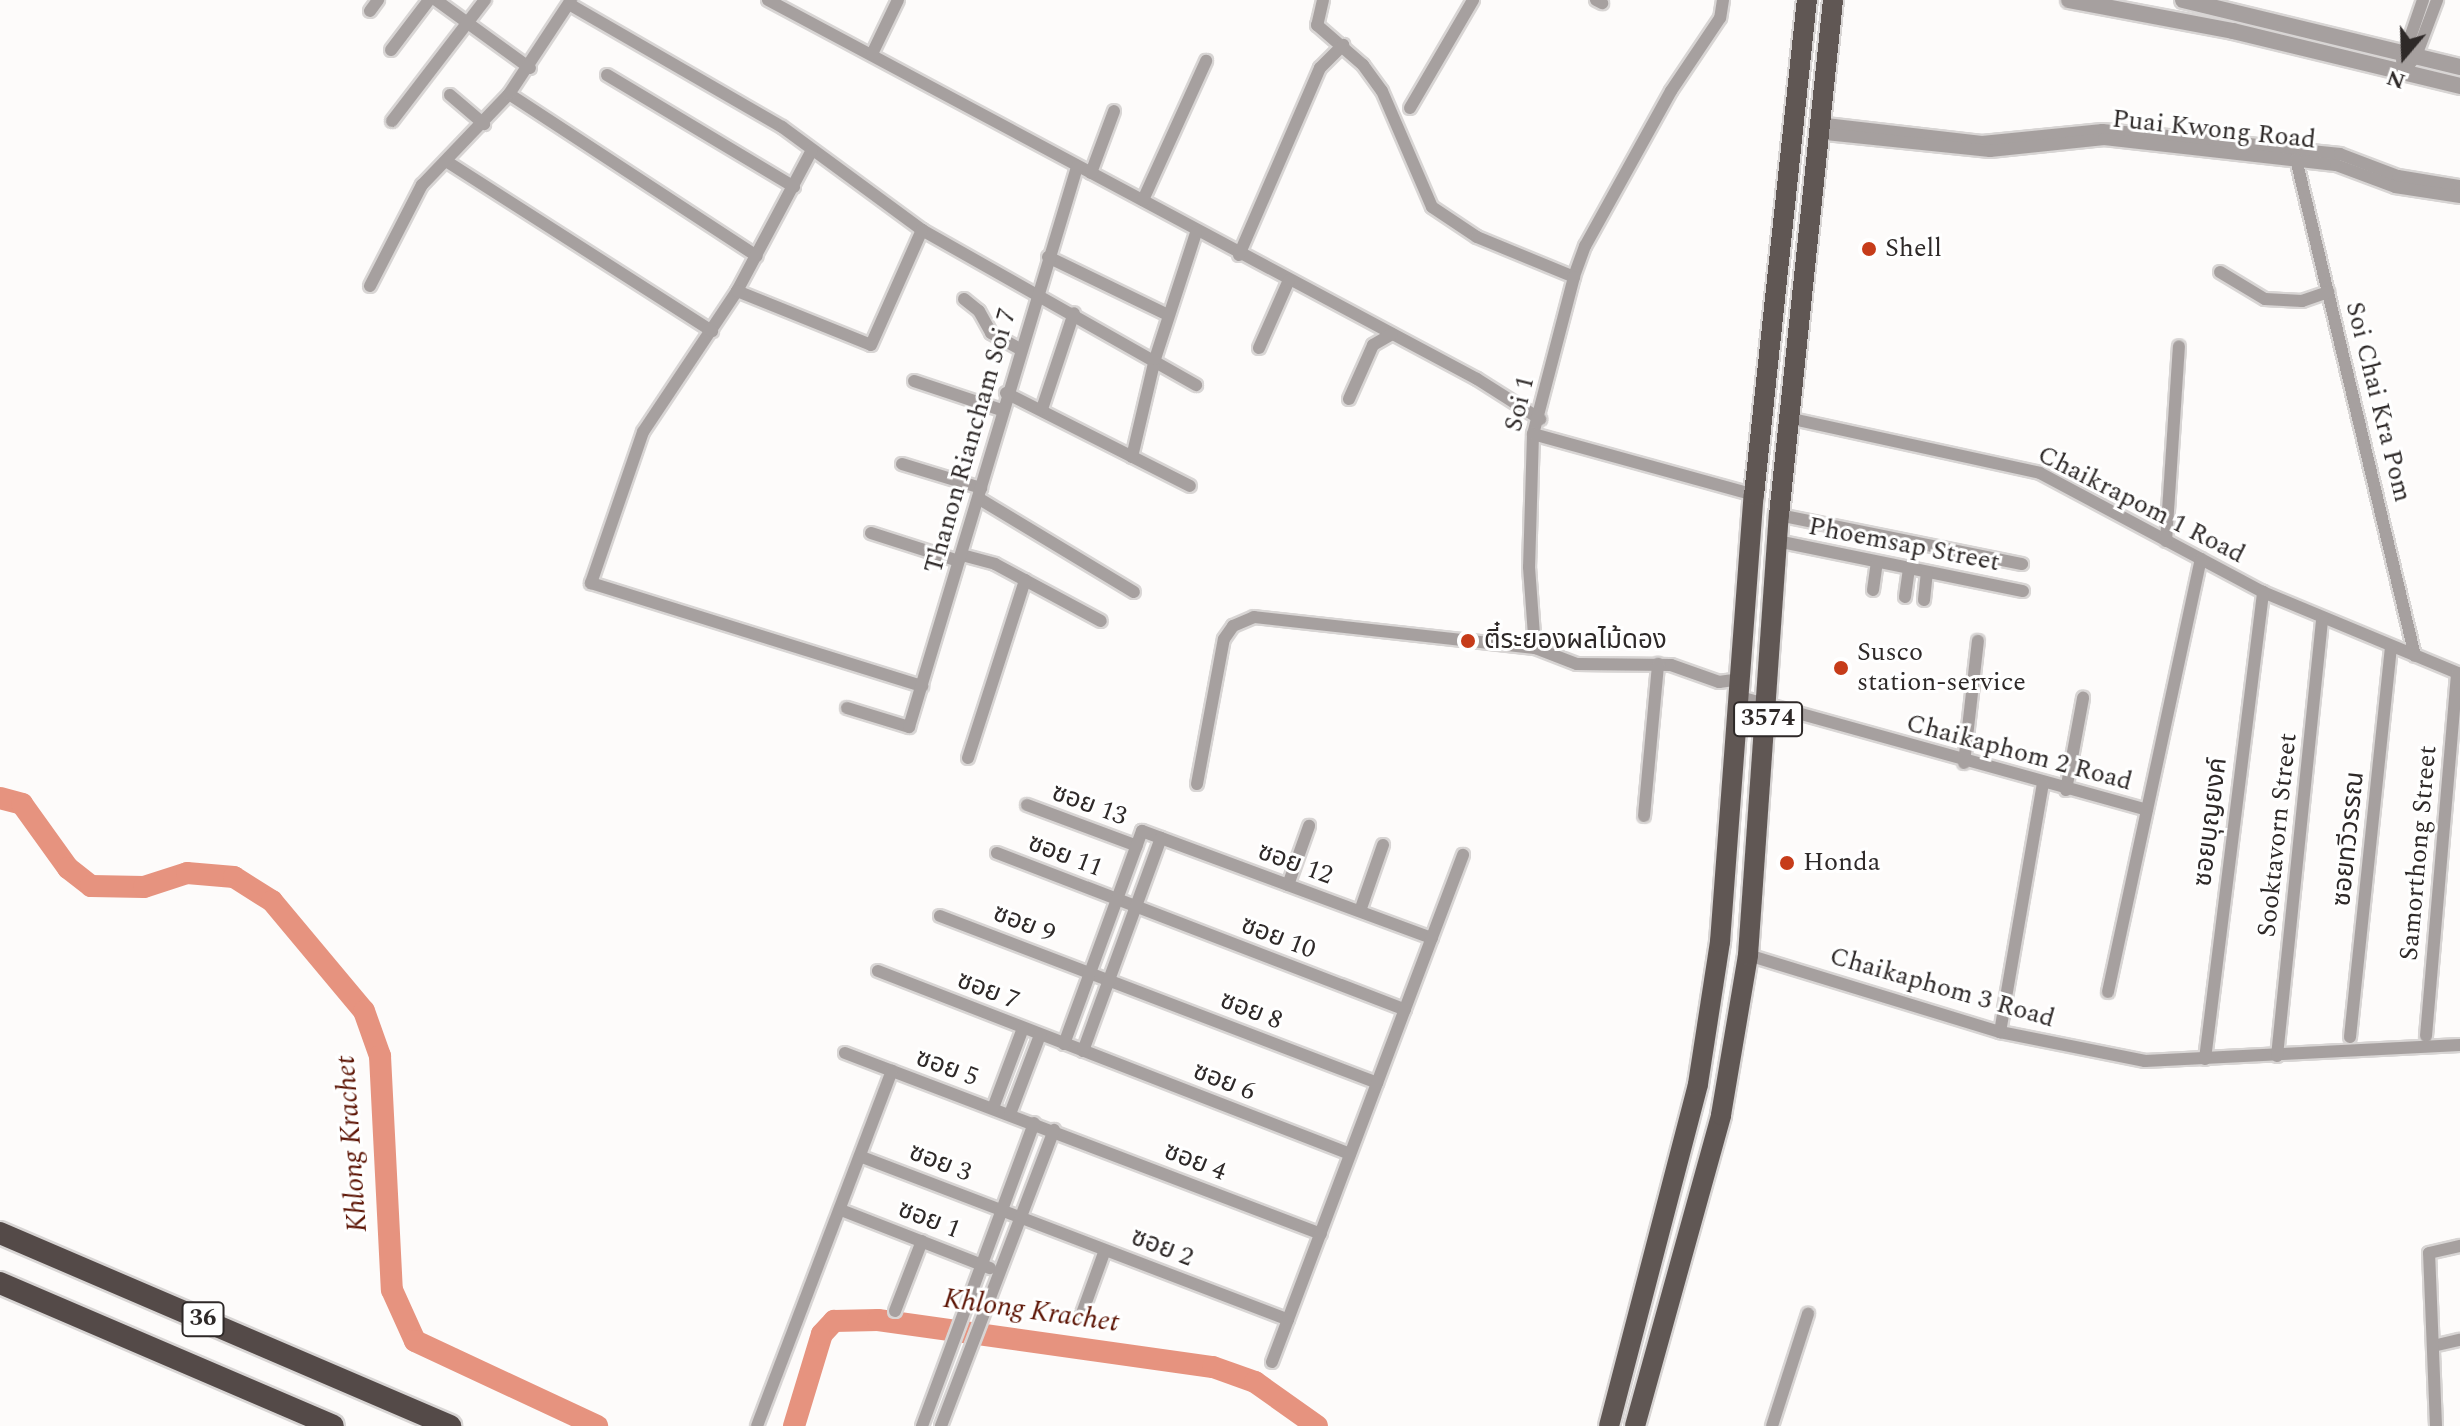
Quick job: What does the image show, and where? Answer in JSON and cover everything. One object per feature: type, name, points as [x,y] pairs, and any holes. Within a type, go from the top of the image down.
[{"type":"highway","name":"36","points":[[0,1233],[450,1426]]},
{"type":"highway","name":"36","points":[[0,1283],[333,1426]]},
{"type":"main road","name":"3574","points":[[1609,1426],[1698,1084],[1720,942],[1754,495],[1807,0]]},
{"type":"main road","name":"3574","points":[[1635,1426],[1721,1115],[1748,955],[1769,704],[1779,515],[1816,128],[1835,2]]},
{"type":"street","points":[[370,11],[378,0]]},
{"type":"street","points":[[391,50],[429,0]]},
{"type":"street","points":[[436,0],[530,68]]},
{"type":"street","points":[[392,121],[485,0]]},
{"type":"street","points":[[768,0],[1143,200],[1196,233],[1392,334],[1540,419]]},
{"type":"street","points":[[872,54],[898,0]]},
{"type":"street","points":[[1323,0],[1317,25],[1343,45],[1382,91],[1432,207],[1477,237],[1574,277]]},
{"type":"street","points":[[1410,108],[1473,0]]},
{"type":"street","name":"Soi 1","points":[[1535,648],[1528,554],[1533,434],[1540,419],[1574,277],[1585,246],[1671,91],[1720,18],[1723,0]]},
{"type":"street","points":[[2069,0],[2233,31],[2460,86]]},
{"type":"street","points":[[2183,0],[2241,6],[2460,67]]},
{"type":"street","points":[[2403,72],[2423,0]]},
{"type":"street","points":[[2409,54],[2437,0]]},
{"type":"street","points":[[370,286],[416,194],[484,124],[530,68],[570,2],[782,127],[922,230],[1074,313],[1196,385]]},
{"type":"street","points":[[1239,255],[1320,68],[1343,45]]},
{"type":"street","points":[[1143,200],[1206,61]]},
{"type":"street","points":[[607,75],[794,187]]},
{"type":"street","points":[[509,94],[757,256]]},
{"type":"street","points":[[450,95],[484,124]]},
{"type":"street","points":[[1091,173],[1114,111]]},
{"type":"street","name":"Puai Kwong Road","points":[[1816,128],[1990,151],[2104,139],[2296,159],[2336,165],[2395,187],[2460,197]]},
{"type":"street","name":"Puai Kwong Road","points":[[1816,128],[1982,142],[2102,130],[2340,154],[2398,176],[2460,186]]},
{"type":"street","points":[[812,150],[737,291],[643,432],[591,583],[922,686]]},
{"type":"street","name":"Soi Chai Kra Pom","points":[[2296,159],[2415,656]]},
{"type":"street","points":[[446,161],[712,331]]},
{"type":"street","name":"Thanon Riancham Soi 7","points":[[847,708],[909,727],[961,558],[1006,393],[1077,167]]},
{"type":"street","points":[[737,291],[871,345],[922,230]]},
{"type":"street","points":[[1132,457],[1155,359],[1196,233]]},
{"type":"street","points":[[1048,257],[1168,315]]},
{"type":"street","points":[[2220,272],[2265,299],[2302,301],[2328,292]]},
{"type":"street","points":[[1259,348],[1289,280]]},
{"type":"street","points":[[964,299],[979,311],[991,333],[1020,349]]},
{"type":"street","points":[[1042,409],[1074,313]]},
{"type":"street","points":[[1349,399],[1373,345],[1392,334]]},
{"type":"street","points":[[2166,541],[2179,346]]},
{"type":"street","points":[[914,381],[1001,410]]},
{"type":"street","points":[[1006,393],[1190,486]]},
{"type":"street","name":"Chaikrapom 1 Road","points":[[1788,418],[2040,473],[2263,592],[2458,674]]},
{"type":"street","points":[[1533,434],[1754,495]]},
{"type":"street","points":[[902,464],[979,493],[1134,592]]},
{"type":"street","points":[[1779,515],[2022,564]]},
{"type":"street","points":[[871,533],[1025,580],[1101,621]]},
{"type":"street","name":"Phoemsap Street","points":[[1777,541],[2023,591]]},
{"type":"street","points":[[1966,580],[1972,554]]},
{"type":"street","name":"Chaikaphom 2 Road","points":[[2108,992],[2201,559]]},
{"type":"street","points":[[1873,590],[1877,562]]},
{"type":"street","points":[[1905,597],[1909,568]]},
{"type":"street","points":[[1924,600],[1927,572]]},
{"type":"street","points":[[968,758],[1025,580]]},
{"type":"street","name":"ซอยบุญยงค์","points":[[2205,1059],[2263,592]]},
{"type":"street","points":[[1197,784],[1224,639],[1243,621],[1283,618],[1535,648],[1577,664],[1658,664],[1741,688]]},
{"type":"street","name":"Sooktavorn Street","points":[[2277,1056],[2322,619]]},
{"type":"street","points":[[1964,763],[1978,641]]},
{"type":"street","name":"ซอยทวีวรรณ","points":[[2350,1037],[2391,646]]},
{"type":"street","points":[[1644,816],[1658,664]]},
{"type":"street","name":"Samorthong Street","points":[[2426,1036],[2458,674]]},
{"type":"street","name":"Chaikaphom 2 Road","points":[[1741,688],[1769,704],[1964,763],[2147,810]]},
{"type":"street","points":[[2066,790],[2083,698]]},
{"type":"street","points":[[2000,1032],[2043,784]]},
{"type":"street","name":"ซอย 13","points":[[1027,805],[1137,846]]},
{"type":"street","points":[[1288,885],[1309,826]]},
{"type":"street","name":"ซอย 12","points":[[1137,846],[1142,831],[1432,938]]},
{"type":"street","points":[[1083,1051],[1161,838]]},
{"type":"street","points":[[1360,911],[1383,845]]},
{"type":"street","points":[[1064,1044],[1137,846]]},
{"type":"street","name":"ซอย 11","points":[[997,853],[1135,907]]},
{"type":"street","points":[[1272,1362],[1463,855]]},
{"type":"street","name":"ซอย 10","points":[[1135,907],[1405,1010]]},
{"type":"street","name":"ซอย 9","points":[[940,916],[1109,980]]},
{"type":"street","name":"Chaikaphom 3 Road","points":[[1748,955],[2000,1032],[2145,1061],[2460,1045]]},
{"type":"street","name":"ซอย 7","points":[[878,971],[1083,1051]]},
{"type":"street","name":"ซอย 8","points":[[1109,980],[1377,1083]]},
{"type":"street","points":[[993,1108],[1023,1028]]},
{"type":"street","points":[[1010,1114],[1040,1035]]},
{"type":"street","name":"ซอย 6","points":[[1083,1051],[1350,1154]]},
{"type":"street","name":"ซอย 5","points":[[845,1053],[1034,1123]]},
{"type":"street","points":[[757,1426],[862,1157],[892,1071]]},
{"type":"street","points":[[922,1426],[966,1314],[1034,1123]]},
{"type":"street","name":"ซอย 4","points":[[1034,1123],[1321,1234]]},
{"type":"street","points":[[941,1426],[1054,1130]]},
{"type":"street","name":"ซอย 3","points":[[862,1157],[1020,1218]]},
{"type":"street","name":"ซอย 1","points":[[841,1210],[1000,1272]]},
{"type":"street","name":"ซอย 2","points":[[1020,1218],[1288,1320]]},
{"type":"street","points":[[895,1311],[922,1241]]},
{"type":"street","points":[[2436,1426],[2429,1253],[2460,1246]]},
{"type":"street","points":[[1080,1319],[1105,1250]]},
{"type":"street","points":[[1772,1426],[1808,1314]]},
{"type":"street","points":[[958,1335],[975,1340]]},
{"type":"street","points":[[2433,1346],[2460,1340]]},
{"type":"street","points":[[938,1386],[955,1392]]},
{"type":"waterway","name":"Khlong Krachet","points":[[0,798],[22,804],[68,868],[91,886],[144,887],[187,873],[234,877],[272,901],[364,1011],[380,1056],[392,1290],[415,1341],[597,1426]]},
{"type":"waterway","name":"Khlong Krachet","points":[[794,1426],[822,1334],[834,1321],[878,1320],[1213,1367],[1255,1382],[1317,1426]]},
{"type":"place","name":"Shell","points":[[1869,249]]},
{"type":"place","name":"ตี๋ระยองผลไม้ดอง","points":[[1468,641]]},
{"type":"place","name":"Susco station-service","points":[[1841,668]]},
{"type":"place","name":"Honda","points":[[1787,863]]}]
